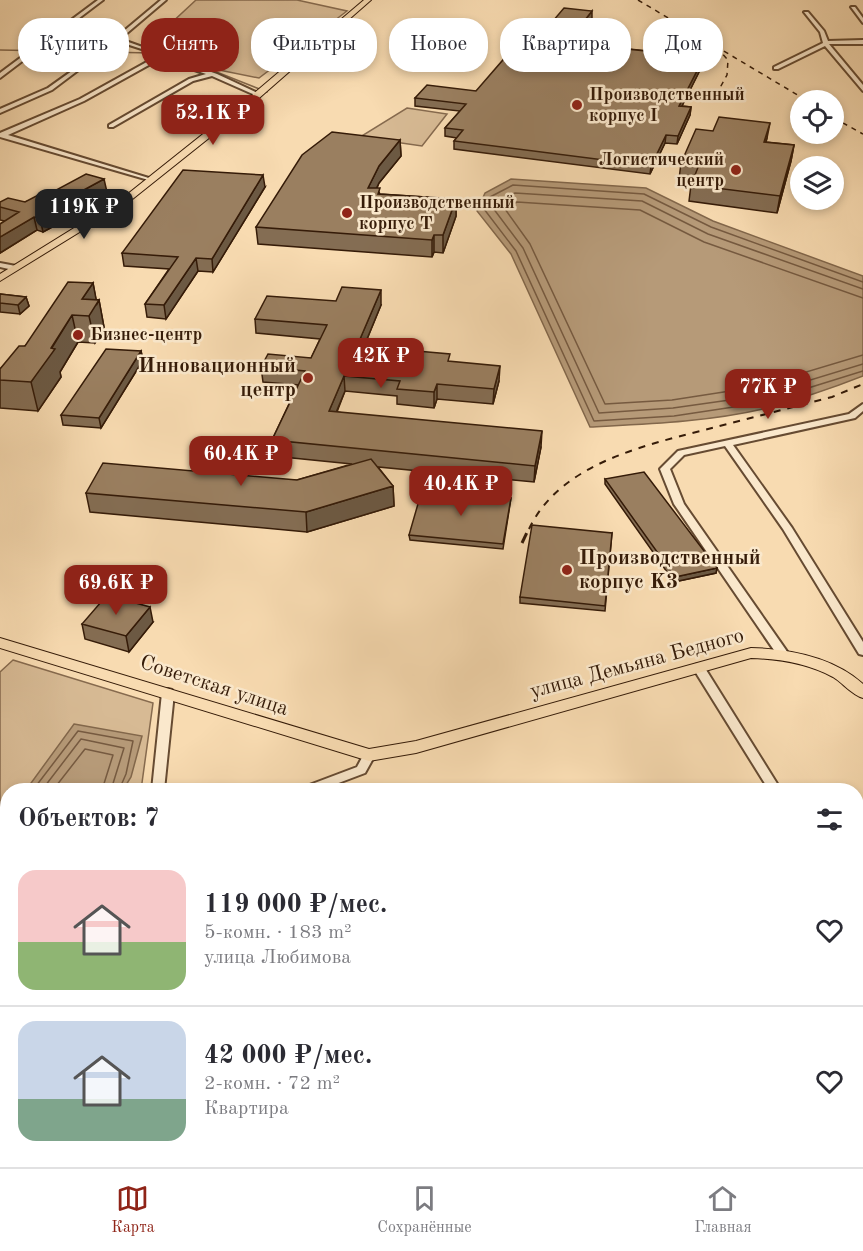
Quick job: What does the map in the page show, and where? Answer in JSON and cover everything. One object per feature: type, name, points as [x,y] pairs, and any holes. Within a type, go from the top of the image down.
[{"type":"main road","points":[[0,278],[127,199],[261,91],[368,0]]},
{"type":"main road","name":"Советская улица","points":[[0,643],[369,755],[417,747]]},
{"type":"main road","name":"улица Демьяна Бедного","points":[[417,747],[751,653],[782,653],[829,669],[855,684],[863,693]]},
{"type":"street","points":[[0,76],[101,0]]},
{"type":"street","points":[[129,28],[164,0]]},
{"type":"street","points":[[853,8],[863,21]]},
{"type":"street","points":[[806,13],[822,32],[826,43],[863,89]]},
{"type":"street","points":[[776,68],[826,43],[863,42]]},
{"type":"street","points":[[1,136],[82,100],[141,67]]},
{"type":"street","points":[[0,111],[50,90],[74,72]]},
{"type":"street","points":[[206,72],[261,91]]},
{"type":"street","points":[[111,126],[191,80],[212,74]]},
{"type":"street","points":[[1,136],[150,180]]},
{"type":"street","points":[[0,265],[13,268]]},
{"type":"street","points":[[782,653],[679,504],[665,469],[681,453],[852,416],[863,407]]},
{"type":"street","points":[[727,443],[787,528],[863,651]]},
{"type":"street","points":[[699,668],[771,783]]},
{"type":"street","points":[[159,783],[168,693]]},
{"type":"street","points":[[327,783],[362,770],[369,755]]},
{"type":"shaded area","points":[[196,0],[297,0],[347,11],[338,18],[251,18],[251,72],[267,72],[259,78],[229,72],[239,72],[239,18],[177,18]]},
{"type":"shaded area","points":[[407,108],[447,114],[422,146],[360,137]]},
{"type":"shaded area","points":[[13,660],[153,703],[142,783],[0,783],[0,672]]},
{"type":"water","points":[[511,179],[646,188],[713,221],[863,276],[863,376],[801,398],[742,413],[677,422],[590,427],[511,254],[477,211],[485,193]]},
{"type":"water","points":[[74,724],[142,736],[127,783],[31,783]]},
{"type":"building","name":"Производственный корпус I","points":[[564,8],[592,11],[587,18],[556,18]]},
{"type":"building","name":"Производственный корпус I","points":[[631,50],[643,51],[643,72],[696,72],[679,106],[691,107],[678,136],[666,135],[651,166],[454,141],[463,130],[445,128],[466,104],[415,98],[427,85],[476,91],[500,63],[500,72],[631,72]]},
{"type":"building","name":"Логистический центр","points":[[719,117],[770,123],[764,142],[794,145],[780,196],[691,185],[699,165],[681,163],[696,129],[713,131]]},
{"type":"building","points":[[332,132],[400,140],[379,166],[368,188],[380,188],[378,194],[456,199],[443,235],[434,235],[432,240],[256,227],[302,155]]},
{"type":"building","points":[[183,170],[263,175],[212,259],[196,258],[164,305],[145,304],[178,257],[122,253]]},
{"type":"building","points":[[86,174],[104,179],[67,199],[73,201],[40,218],[34,217],[0,237],[0,224],[19,212],[0,207],[0,202],[8,198],[25,202],[44,192],[49,194]]},
{"type":"building","points":[[68,282],[93,283],[82,299],[99,300],[89,316],[72,315],[51,348],[55,349],[31,382],[0,380],[0,369],[19,346],[25,346]]},
{"type":"building","points":[[342,287],[381,290],[354,353],[403,358],[406,350],[450,354],[448,361],[500,366],[494,389],[437,384],[434,392],[397,389],[400,381],[344,376],[329,411],[542,431],[535,466],[272,440],[305,371],[261,367],[268,354],[311,358],[327,325],[255,319],[267,296],[336,301]]},
{"type":"building","points":[[0,294],[26,297],[18,305],[0,303]]},
{"type":"building","points":[[106,349],[141,351],[99,418],[61,415]]},
{"type":"building","points":[[371,459],[393,486],[306,512],[86,493],[103,463],[297,480]]},
{"type":"building","points":[[644,472],[717,568],[675,577],[605,479]]},
{"type":"building","points":[[422,490],[511,498],[503,544],[409,535]]},
{"type":"building","name":"Производственный корпус K3","points":[[532,525],[612,533],[605,606],[520,597]]},
{"type":"building","points":[[107,595],[150,607],[126,636],[82,624]]},
{"type":"waterway","points":[[0,50],[153,53],[209,69],[267,92]]},
{"type":"railway","points":[[638,0],[790,90]]},
{"type":"railway","points":[[716,95],[727,75],[728,60],[723,54]]},
{"type":"railway","points":[[844,124],[863,134]]},
{"type":"railway","points":[[529,529],[544,506],[563,487],[585,471],[610,459],[664,441],[832,397],[863,384]]},
{"type":"railway","points":[[522,543],[529,528]]},
{"type":"place","name":"Производственный корпус I","points":[[577,105]]},
{"type":"place","name":"Логистический центр","points":[[736,170]]},
{"type":"place","name":"Производственный корпус T","points":[[347,213]]},
{"type":"place","name":"Бизнес-центр","points":[[78,335]]},
{"type":"place","name":"Инновационный центр","points":[[308,378]]},
{"type":"place","name":"Производственный корпус K3","points":[[567,570]]}]
